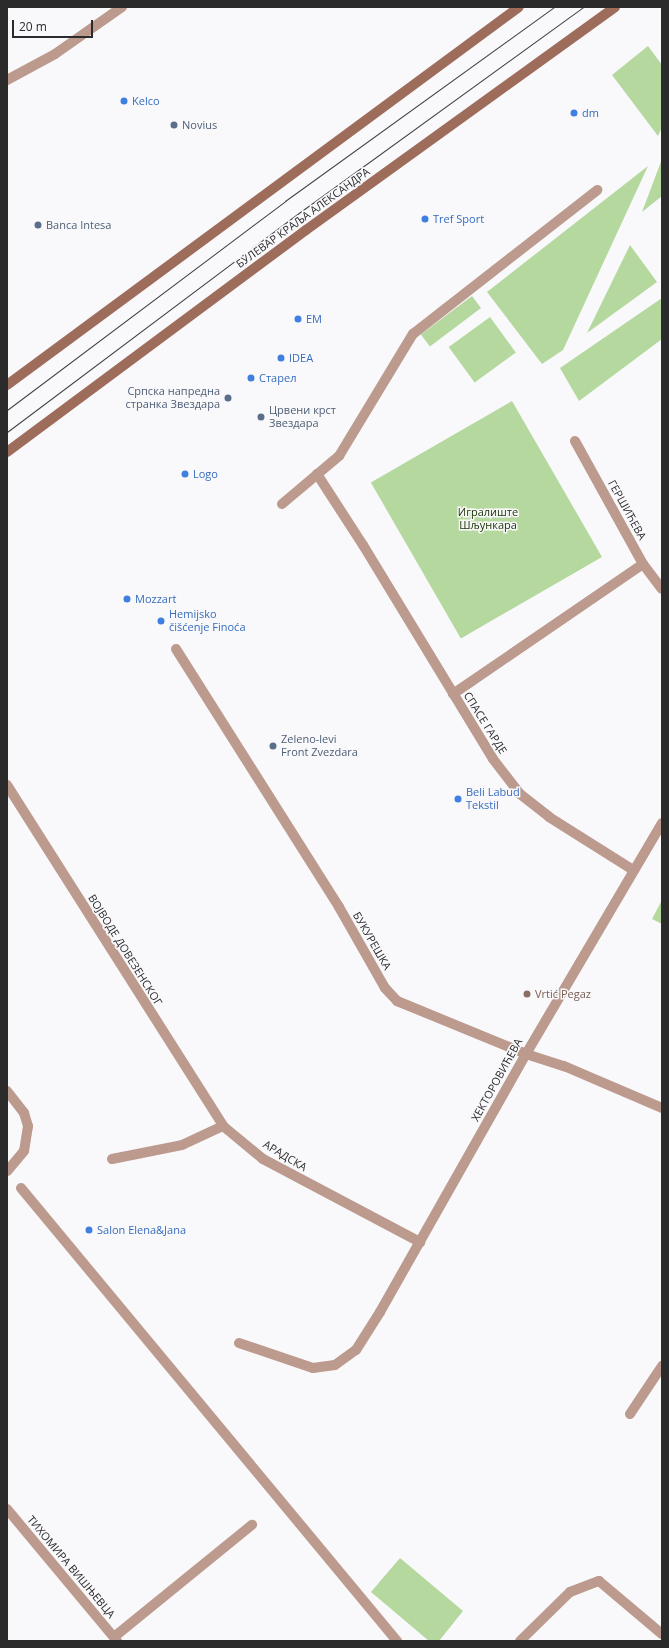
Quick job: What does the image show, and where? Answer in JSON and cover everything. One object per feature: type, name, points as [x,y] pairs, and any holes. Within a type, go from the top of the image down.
[{"type":"main road","points":[[7,385],[520,7]]},
{"type":"main road","name":"БУЛЕВАР КРАЉА АЛЕКСАНДРА","points":[[7,452],[306,230],[615,7]]},
{"type":"street","points":[[7,80],[54,54],[122,7]]},
{"type":"street","points":[[282,504],[339,456],[413,334],[598,190]]},
{"type":"street","name":"ГЕРШИЋЕВА","points":[[575,440],[643,564],[662,589]]},
{"type":"street","name":"СПАСЕ ГАРДЕ","points":[[317,474],[363,545],[493,759],[520,794],[549,817],[634,870]]},
{"type":"street","points":[[453,694],[643,564]]},
{"type":"street","name":"БУКУРЕШКА","points":[[176,649],[339,907],[385,988],[408,1007],[526,1054],[564,1066],[662,1108]]},
{"type":"street","name":"ВОЈВОДЕ ДОВЕЗЕНСКОГ","points":[[7,785],[223,1126]]},
{"type":"street","name":"ХЕКТОРОВИЋЕВА","points":[[239,1343],[313,1368],[335,1365],[356,1350],[420,1242],[526,1054],[662,823]]},
{"type":"street","points":[[7,1091],[24,1113],[28,1126],[24,1151],[7,1170]]},
{"type":"street","points":[[112,1159],[182,1145],[223,1126]]},
{"type":"street","name":"АРАДСКА","points":[[223,1126],[263,1159],[420,1242]]},
{"type":"street","points":[[21,1188],[398,1641]]},
{"type":"street","points":[[630,1414],[662,1366]]},
{"type":"street","name":"ТИХОМИРА ВИШЊЕВЦА","points":[[7,1509],[116,1639]]},
{"type":"street","points":[[116,1639],[252,1525]]},
{"type":"street","points":[[520,1641],[570,1592],[599,1581],[662,1634]]},
{"type":"green space","points":[[648,46],[662,65],[662,127],[658,136],[612,75]]},
{"type":"green space","points":[[662,159],[662,196],[642,212]]},
{"type":"green space","points":[[648,166],[563,350],[542,364],[487,292]]},
{"type":"green space","points":[[630,245],[657,282],[587,333]]},
{"type":"green space","points":[[472,296],[481,308],[430,346],[421,335]]},
{"type":"green space","points":[[662,298],[662,339],[579,401],[560,368]]},
{"type":"green space","points":[[490,317],[516,353],[475,383],[449,347]]},
{"type":"green space","name":"Игралиште Шљункара","points":[[512,401],[602,557],[461,638],[371,483]]},
{"type":"green space","points":[[662,900],[662,924],[652,919]]},
{"type":"green space","points":[[400,1558],[463,1611],[439,1641],[429,1641],[371,1592]]},
{"type":"tram line","points":[[7,410],[285,201],[554,7]]},
{"type":"tram line","points":[[7,432],[296,215],[583,7]]},
{"type":"place","name":"Kelco","points":[[124,101]]},
{"type":"place","name":"dm","points":[[574,113]]},
{"type":"place","name":"Novius","points":[[174,125]]},
{"type":"place","name":"Tref Sport","points":[[425,219]]},
{"type":"place","name":"Banca Intesa","points":[[38,225]]},
{"type":"place","name":"EM","points":[[298,319]]},
{"type":"place","name":"IDEA","points":[[281,358]]},
{"type":"place","name":"Старел","points":[[251,378]]},
{"type":"place","name":"Српска напредна странка Звездара","points":[[228,398]]},
{"type":"place","name":"Црвени крст Звездара","points":[[261,417]]},
{"type":"place","name":"Logo","points":[[185,474]]},
{"type":"place","name":"Mozzart","points":[[127,599]]},
{"type":"place","name":"Hemijsko čišćenje Finoća","points":[[161,621]]},
{"type":"place","name":"Zeleno-levi Front Zvezdara","points":[[273,746]]},
{"type":"place","name":"Beli Labud Tekstil","points":[[458,799]]},
{"type":"place","name":"Vrtić Pegaz","points":[[527,994]]},
{"type":"place","name":"Salon Elena&Jana","points":[[89,1230]]}]
